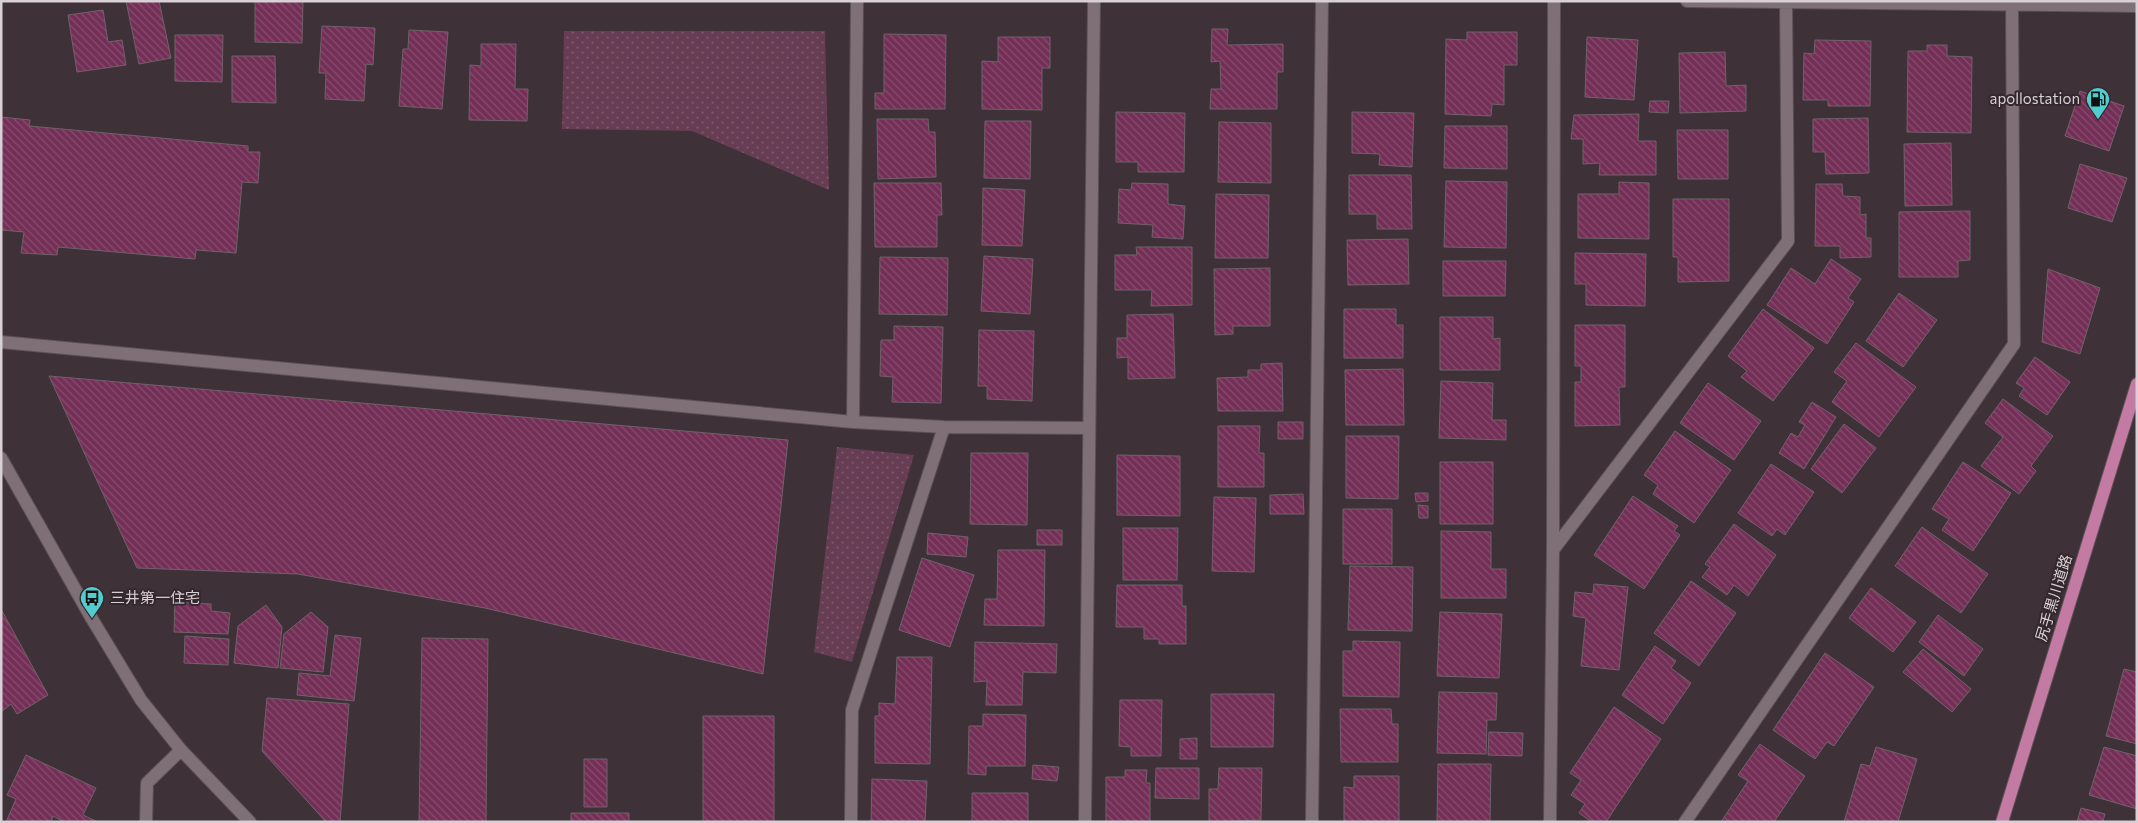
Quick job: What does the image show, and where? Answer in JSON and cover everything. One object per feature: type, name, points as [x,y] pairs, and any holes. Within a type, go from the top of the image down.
[{"type":"main road","name":"尻手黒川道路","points":[[2002,822],[2137,384]]},
{"type":"street","points":[[853,422],[857,1]]},
{"type":"street","points":[[1085,822],[1094,1]]},
{"type":"street","points":[[1312,822],[1322,1]]},
{"type":"street","points":[[1550,822],[1553,550],[1554,1]]},
{"type":"street","points":[[1687,1],[2012,2],[2137,6]]},
{"type":"street","points":[[1553,550],[1788,241],[1786,2]]},
{"type":"street","points":[[1685,822],[2014,344],[2012,2]]},
{"type":"street","points":[[1,342],[853,422],[944,427],[1088,428]]},
{"type":"street","points":[[851,822],[852,710],[944,427]]},
{"type":"street","points":[[1,458],[92,619],[141,700],[181,750],[250,822]]},
{"type":"street","points":[[146,822],[147,783],[181,750]]},
{"type":"shaded area","points":[[564,31],[825,31],[829,190],[692,131],[562,129]]},
{"type":"shaded area","points":[[837,447],[914,455],[852,662],[814,652]]},
{"type":"building","points":[[126,1],[159,1],[171,58],[139,64]]},
{"type":"building","points":[[255,1],[303,1],[302,43],[255,42]]},
{"type":"building","points":[[103,10],[108,42],[122,40],[126,65],[77,72],[68,15]]},
{"type":"building","points":[[322,26],[375,28],[373,65],[366,64],[364,101],[325,99],[326,73],[319,73]]},
{"type":"building","points":[[1212,29],[1228,29],[1227,45],[1283,44],[1283,72],[1277,72],[1277,109],[1210,109],[1211,89],[1221,89],[1220,61],[1211,62]]},
{"type":"building","points":[[409,30],[448,32],[442,109],[399,106],[403,49],[408,49]]},
{"type":"building","points":[[1467,32],[1517,32],[1517,65],[1504,65],[1504,105],[1492,104],[1491,116],[1445,114],[1446,39],[1467,40]]},
{"type":"building","points":[[884,34],[946,35],[945,109],[875,109],[875,93],[884,93]]},
{"type":"building","points":[[175,35],[223,35],[222,82],[175,81]]},
{"type":"building","points":[[998,37],[1050,37],[1050,68],[1042,68],[1042,110],[982,109],[982,61],[998,62]]},
{"type":"building","points":[[1587,37],[1638,40],[1634,100],[1585,97]]},
{"type":"building","points":[[1815,40],[1871,41],[1870,106],[1828,106],[1828,100],[1803,100],[1804,53],[1814,54]]},
{"type":"building","points":[[481,44],[516,44],[515,89],[528,89],[527,121],[469,120],[470,65],[481,66]]},
{"type":"building","points":[[1927,45],[1947,45],[1947,56],[1972,57],[1971,133],[1907,132],[1908,51],[1927,51]]},
{"type":"building","points":[[1725,52],[1726,86],[1746,85],[1746,111],[1680,113],[1679,53]]},
{"type":"building","points":[[232,56],[275,56],[276,103],[232,102]]},
{"type":"building","points":[[2080,91],[2124,106],[2109,151],[2065,136]]},
{"type":"building","points":[[1650,101],[1669,101],[1668,113],[1649,112]]},
{"type":"building","points":[[1116,112],[1185,113],[1184,172],[1138,172],[1138,162],[1116,162]]},
{"type":"building","points":[[1352,112],[1414,113],[1412,167],[1379,165],[1380,154],[1352,153]]},
{"type":"building","points":[[1639,114],[1638,141],[1656,141],[1656,175],[1599,175],[1600,163],[1583,164],[1583,139],[1571,139],[1574,115]]},
{"type":"building","points":[[1,117],[30,120],[29,126],[248,146],[248,152],[260,152],[258,183],[242,182],[236,253],[196,250],[195,259],[58,247],[57,255],[21,253],[24,232],[1,230]]},
{"type":"building","points":[[1868,118],[1869,173],[1826,174],[1825,152],[1813,152],[1813,119]]},
{"type":"building","points":[[877,119],[928,119],[929,132],[935,132],[936,177],[878,179]]},
{"type":"building","points":[[985,121],[1031,121],[1030,179],[984,178]]},
{"type":"building","points":[[1219,122],[1271,123],[1271,183],[1218,182]]},
{"type":"building","points":[[1445,126],[1507,126],[1507,169],[1444,168]]},
{"type":"building","points":[[1677,130],[1728,130],[1728,179],[1678,179]]},
{"type":"building","points":[[1951,143],[1952,205],[1905,206],[1904,144]]},
{"type":"building","points":[[2080,164],[2127,178],[2112,222],[2068,208]]},
{"type":"building","points":[[1349,175],[1411,175],[1412,229],[1377,229],[1377,214],[1349,214]]},
{"type":"building","points":[[1446,181],[1507,182],[1506,248],[1444,247]]},
{"type":"building","points":[[1619,182],[1649,183],[1649,239],[1578,238],[1578,194],[1619,194]]},
{"type":"building","points":[[874,183],[941,183],[942,215],[937,215],[937,247],[875,247]]},
{"type":"building","points":[[1132,183],[1168,184],[1168,204],[1185,206],[1183,239],[1152,237],[1153,225],[1118,223],[1119,189],[1131,190]]},
{"type":"building","points":[[1816,184],[1842,184],[1843,196],[1860,197],[1860,215],[1866,214],[1866,238],[1871,238],[1871,257],[1840,258],[1840,246],[1815,246]]},
{"type":"building","points":[[983,188],[1025,190],[1022,246],[982,245]]},
{"type":"building","points":[[1216,194],[1269,195],[1268,258],[1215,258]]},
{"type":"building","points":[[1673,199],[1729,199],[1729,281],[1678,282],[1678,257],[1673,257]]},
{"type":"building","points":[[1970,211],[1970,260],[1958,261],[1958,277],[1899,277],[1899,212]]},
{"type":"building","points":[[1408,239],[1409,284],[1348,285],[1347,240]]},
{"type":"building","points":[[1136,247],[1192,247],[1192,305],[1151,306],[1152,290],[1115,290],[1115,255],[1137,255]]},
{"type":"building","points":[[1575,253],[1646,254],[1645,306],[1586,305],[1586,284],[1575,284]]},
{"type":"building","points":[[984,256],[1033,259],[1030,314],[981,311]]},
{"type":"building","points":[[880,257],[948,258],[947,315],[879,314]]},
{"type":"building","points":[[1831,259],[1861,279],[1848,298],[1854,302],[1827,344],[1767,305],[1791,268],[1815,284]]},
{"type":"building","points":[[1443,261],[1506,261],[1505,296],[1443,296]]},
{"type":"building","points":[[1270,268],[1270,326],[1233,326],[1233,334],[1215,335],[1214,269]]},
{"type":"building","points":[[2048,269],[2100,288],[2080,354],[2042,342]]},
{"type":"building","points":[[1899,293],[1937,320],[1903,367],[1866,341]]},
{"type":"building","points":[[1344,309],[1396,309],[1396,325],[1403,325],[1403,358],[1344,358]]},
{"type":"building","points":[[1763,309],[1814,348],[1773,401],[1741,377],[1747,371],[1728,356]]},
{"type":"building","points":[[1173,314],[1175,378],[1128,379],[1128,357],[1117,358],[1117,338],[1127,338],[1127,315]]},
{"type":"building","points":[[1440,317],[1493,317],[1493,339],[1500,338],[1500,370],[1440,370]]},
{"type":"building","points":[[1575,325],[1625,325],[1625,387],[1619,387],[1620,425],[1575,426],[1575,382],[1581,382],[1581,366],[1575,366]]},
{"type":"building","points":[[894,326],[943,327],[941,403],[892,402],[893,377],[880,376],[881,340],[894,340]]},
{"type":"building","points":[[979,330],[1034,331],[1032,401],[987,399],[987,386],[978,386]]},
{"type":"building","points":[[1856,343],[1916,387],[1879,437],[1832,402],[1847,381],[1834,372]]},
{"type":"building","points":[[2035,357],[2070,382],[2047,415],[2019,396],[2024,388],[2016,383]]},
{"type":"building","points":[[1282,363],[1283,411],[1218,411],[1217,378],[1248,377],[1248,370],[1261,370],[1261,364]]},
{"type":"building","points":[[1403,369],[1404,425],[1346,425],[1345,370]]},
{"type":"building","points":[[49,376],[788,440],[763,674],[485,608],[298,574],[137,568]]},
{"type":"building","points":[[1441,381],[1493,383],[1492,420],[1506,420],[1506,440],[1439,438]]},
{"type":"building","points":[[1708,383],[1761,421],[1734,460],[1680,423]]},
{"type":"building","points":[[2003,399],[2053,436],[2031,466],[2036,471],[2019,494],[1981,466],[2003,437],[1985,423]]},
{"type":"building","points":[[1812,402],[1836,417],[1804,469],[1779,453],[1791,433],[1798,437],[1805,425],[1799,422]]},
{"type":"building","points":[[1278,422],[1303,422],[1303,439],[1278,439]]},
{"type":"building","points":[[1844,424],[1876,448],[1842,493],[1811,469]]},
{"type":"building","points":[[1218,426],[1260,426],[1259,453],[1264,453],[1264,487],[1218,487]]},
{"type":"building","points":[[1675,431],[1731,470],[1694,523],[1653,494],[1658,485],[1644,475]]},
{"type":"building","points":[[1346,436],[1399,436],[1398,499],[1346,498]]},
{"type":"building","points":[[971,453],[1028,453],[1027,525],[970,524]]},
{"type":"building","points":[[1117,455],[1180,456],[1180,516],[1117,515]]},
{"type":"building","points":[[1440,462],[1493,462],[1493,524],[1440,524]]},
{"type":"building","points":[[1963,462],[2011,493],[1973,551],[1942,530],[1949,519],[1932,509]]},
{"type":"building","points":[[1771,464],[1814,492],[1785,535],[1777,529],[1772,536],[1738,513]]},
{"type":"building","points":[[1415,493],[1428,493],[1428,501],[1416,502]]},
{"type":"building","points":[[1303,494],[1304,514],[1270,514],[1270,495]]},
{"type":"building","points":[[1633,496],[1678,526],[1674,531],[1680,535],[1644,589],[1594,555]]},
{"type":"building","points":[[1214,497],[1256,498],[1254,572],[1212,571]]},
{"type":"building","points":[[1418,505],[1428,506],[1428,518],[1419,518]]},
{"type":"building","points":[[1343,509],[1392,509],[1392,564],[1343,564]]},
{"type":"building","points":[[1734,524],[1776,555],[1748,596],[1734,585],[1727,595],[1702,577],[1710,567],[1705,564]]},
{"type":"building","points":[[1922,527],[1988,574],[1961,613],[1895,566]]},
{"type":"building","points":[[1123,528],[1178,528],[1177,580],[1123,580]]},
{"type":"building","points":[[1037,530],[1062,530],[1062,545],[1037,545]]},
{"type":"building","points":[[1441,531],[1491,532],[1491,569],[1506,569],[1506,598],[1441,598]]},
{"type":"building","points":[[928,533],[968,537],[966,557],[927,554]]},
{"type":"building","points":[[998,550],[1045,550],[1044,626],[984,625],[985,599],[997,599]]},
{"type":"building","points":[[922,558],[974,575],[950,647],[899,630]]},
{"type":"building","points":[[1350,566],[1413,567],[1412,631],[1348,630]]},
{"type":"building","points":[[1691,581],[1736,613],[1699,666],[1654,633]]},
{"type":"building","points":[[1594,584],[1628,587],[1619,670],[1581,666],[1586,618],[1573,616],[1575,592],[1593,594]]},
{"type":"building","points":[[1117,585],[1182,585],[1182,606],[1186,606],[1186,644],[1159,644],[1159,639],[1144,639],[1144,627],[1116,627]]},
{"type":"building","points":[[1871,588],[1916,622],[1893,652],[1849,618]]},
{"type":"building","points":[[175,602],[211,604],[211,611],[230,613],[228,634],[174,632]]},
{"type":"building","points":[[266,605],[282,627],[278,668],[234,663],[238,626]]},
{"type":"building","points":[[1,609],[48,695],[17,714],[11,704],[1,712]]},
{"type":"building","points":[[311,612],[328,627],[323,672],[280,668],[284,634]]},
{"type":"building","points":[[1440,612],[1502,614],[1499,678],[1437,676]]},
{"type":"building","points":[[1938,615],[1983,649],[1964,676],[1919,642]]},
{"type":"building","points":[[335,635],[361,638],[354,701],[297,695],[299,673],[330,676]]},
{"type":"building","points":[[185,636],[229,639],[228,665],[184,663]]},
{"type":"building","points":[[422,638],[488,639],[486,822],[419,822]]},
{"type":"building","points":[[1353,641],[1400,642],[1399,697],[1343,696],[1343,651],[1353,651]]},
{"type":"building","points":[[975,642],[1057,644],[1056,673],[1023,672],[1022,705],[986,705],[987,681],[974,682]]},
{"type":"building","points":[[1655,646],[1676,661],[1671,668],[1691,683],[1663,724],[1622,695]]},
{"type":"building","points":[[1923,649],[1971,689],[1952,712],[1903,672]]},
{"type":"building","points":[[1825,653],[1874,687],[1834,746],[1827,742],[1815,759],[1773,730]]},
{"type":"building","points":[[897,657],[932,657],[930,764],[875,763],[875,716],[879,716],[879,703],[895,704]]},
{"type":"building","points":[[2124,669],[2137,672],[2137,744],[2106,736]]},
{"type":"building","points":[[1439,692],[1497,693],[1496,720],[1487,720],[1486,754],[1437,753]]},
{"type":"building","points":[[1211,694],[1274,694],[1273,747],[1211,747]]},
{"type":"building","points":[[267,698],[349,704],[340,822],[326,822],[262,751]]},
{"type":"building","points":[[1120,700],[1162,700],[1161,756],[1131,756],[1131,747],[1119,746]]},
{"type":"building","points":[[1614,707],[1661,739],[1606,822],[1592,822],[1579,813],[1585,804],[1571,795],[1581,780],[1570,773]]},
{"type":"building","points":[[1340,709],[1391,709],[1392,724],[1398,724],[1398,762],[1341,762]]},
{"type":"building","points":[[983,714],[1026,715],[1025,766],[986,766],[986,775],[968,774],[969,726],[983,726]]},
{"type":"building","points":[[703,716],[774,716],[774,822],[703,822]]},
{"type":"building","points":[[1489,732],[1523,733],[1522,756],[1488,755]]},
{"type":"building","points":[[1197,738],[1197,759],[1180,759],[1180,739]]},
{"type":"building","points":[[1760,744],[1805,776],[1774,822],[1721,822],[1748,781],[1738,775]]},
{"type":"building","points":[[1876,747],[1917,759],[1898,822],[1844,822],[1861,764],[1870,766]]},
{"type":"building","points":[[2104,747],[2137,756],[2137,809],[2089,795]]},
{"type":"building","points":[[26,755],[96,788],[83,815],[98,822],[64,822],[53,816],[51,822],[6,822],[16,799],[7,795]]},
{"type":"building","points":[[584,759],[607,759],[607,807],[584,807]]},
{"type":"building","points":[[1438,764],[1491,764],[1490,822],[1437,822]]},
{"type":"building","points":[[1033,765],[1059,767],[1057,781],[1032,779]]},
{"type":"building","points":[[1156,768],[1199,768],[1199,799],[1155,798]]},
{"type":"building","points":[[1219,768],[1262,768],[1261,820],[1209,822],[1209,789],[1218,789]]},
{"type":"building","points":[[1125,770],[1147,770],[1146,783],[1150,783],[1150,822],[1106,822],[1106,777],[1125,777]]},
{"type":"building","points":[[1354,776],[1399,776],[1399,822],[1344,822],[1344,787],[1354,788]]},
{"type":"building","points":[[872,779],[927,781],[925,822],[871,822]]},
{"type":"building","points":[[972,793],[1028,793],[1028,822],[972,822]]},
{"type":"building","points":[[2081,808],[2105,814],[2103,821],[2106,822],[2077,822]]},
{"type":"building","points":[[571,813],[629,813],[629,822],[571,822]]},
{"type":"place","name":"apollostation","points":[[2098,120]]},
{"type":"place","name":"三井第一住宅","points":[[92,619]]}]
